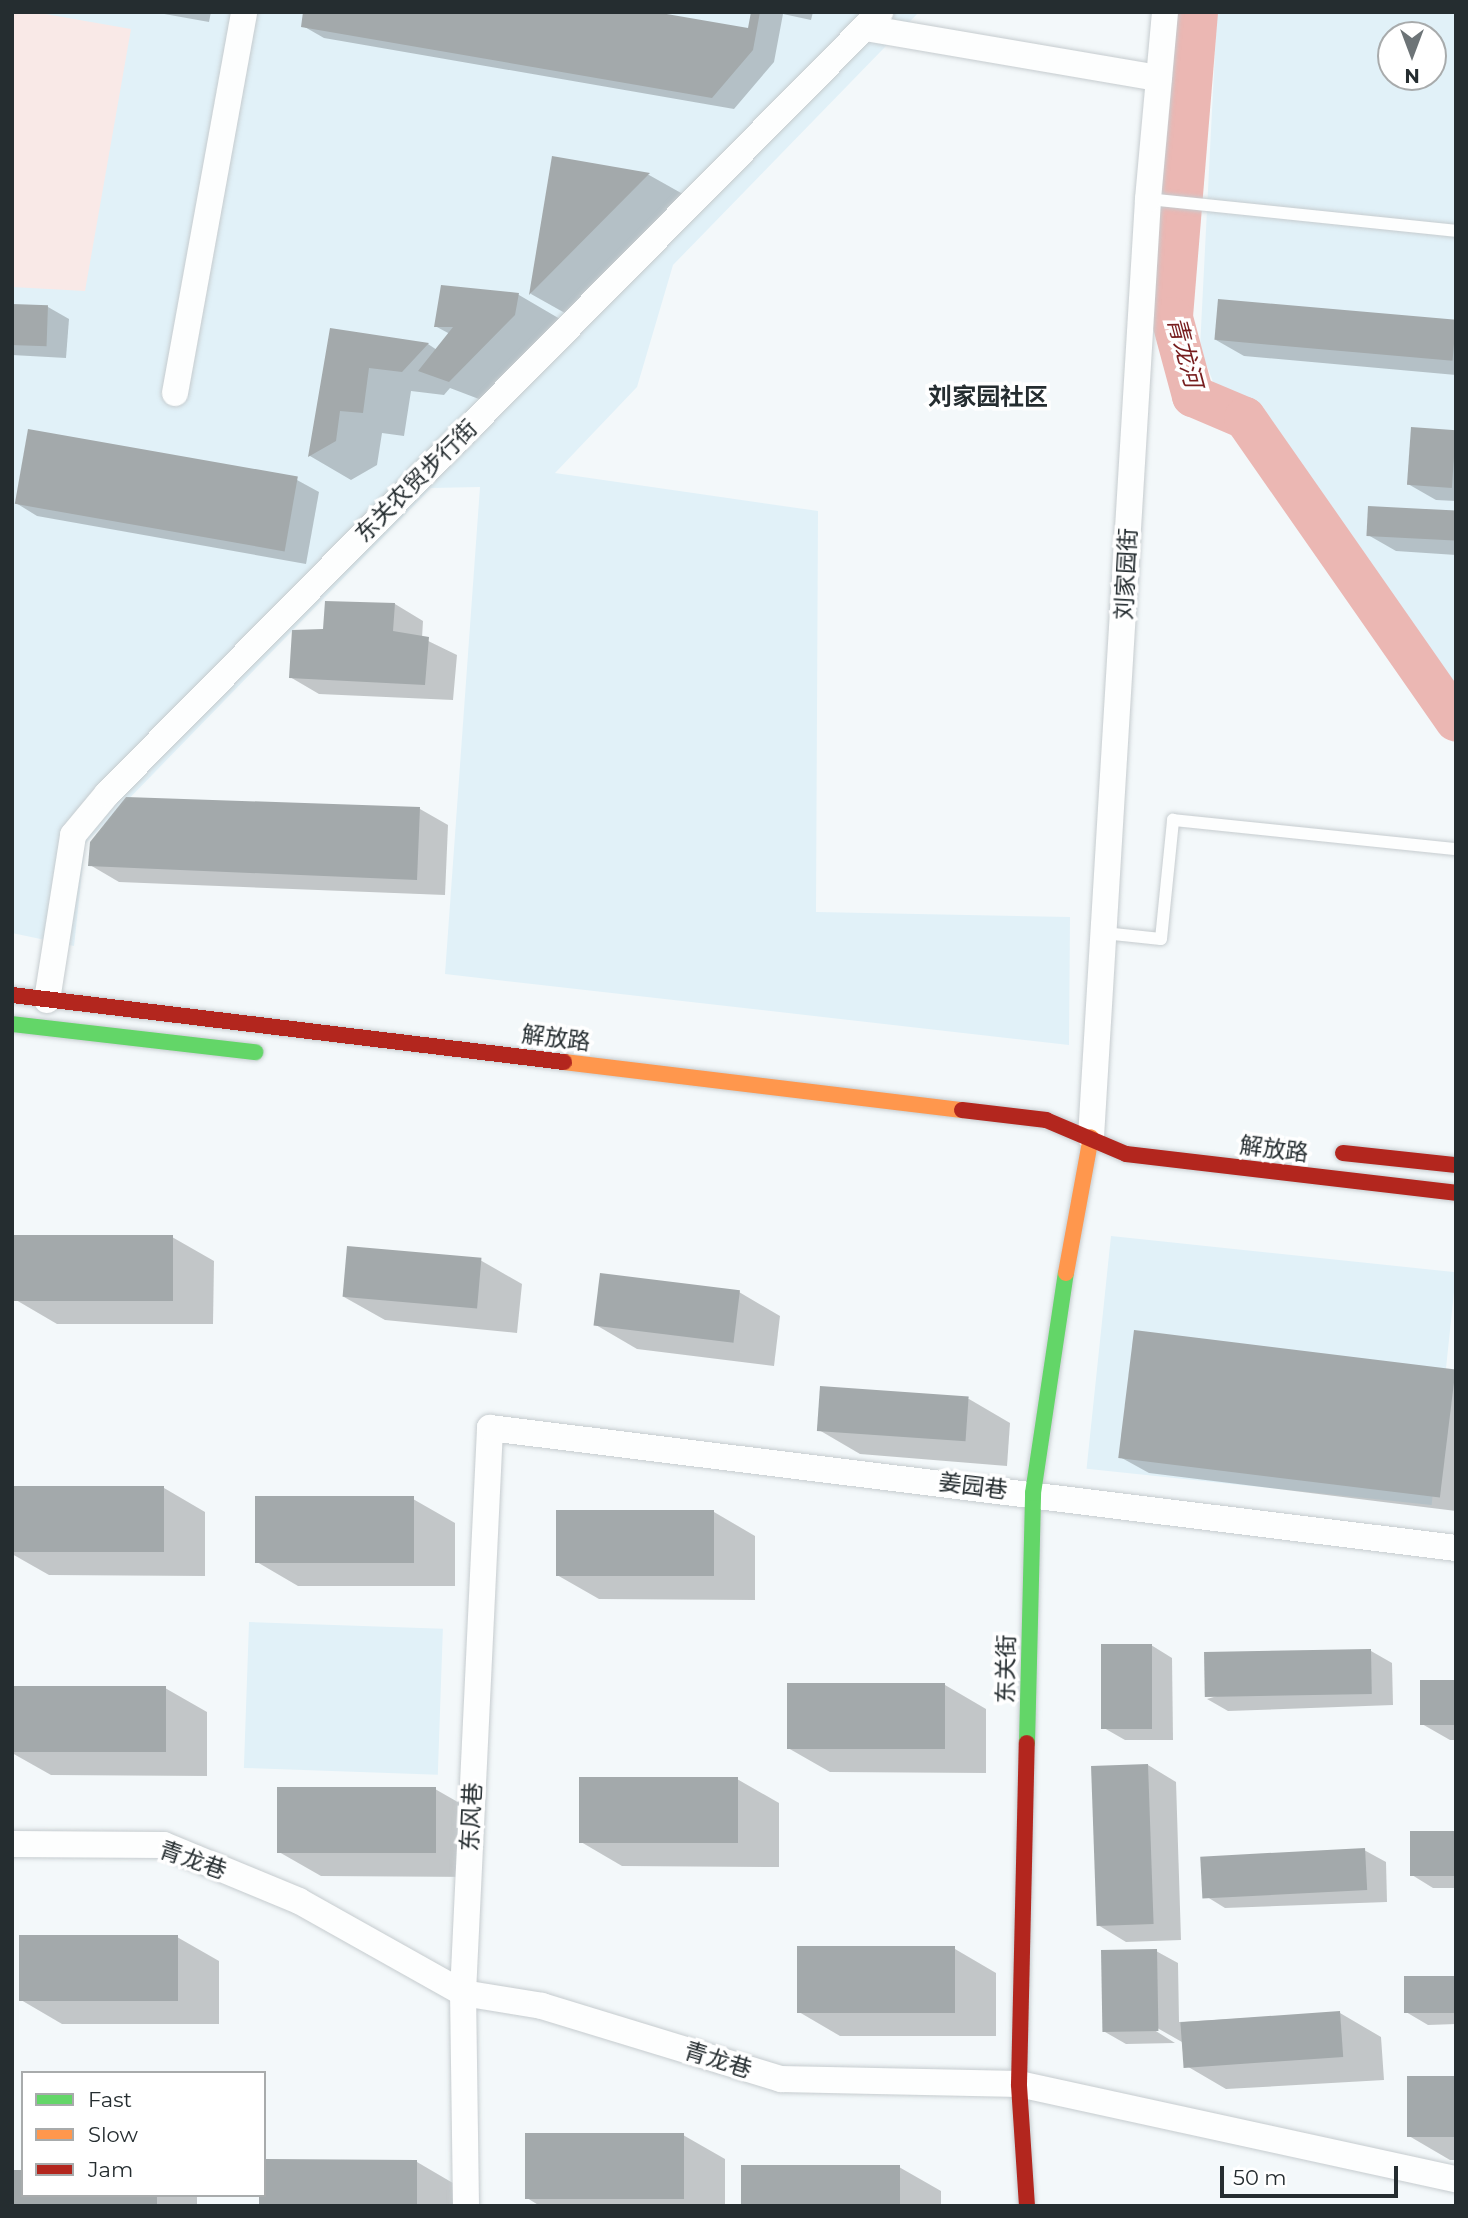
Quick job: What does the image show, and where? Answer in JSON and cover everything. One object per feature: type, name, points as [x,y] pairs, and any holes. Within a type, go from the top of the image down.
[{"type":"main road","name":"解放路","points":[[12,995],[1046,1120],[1104,1135],[1126,1154],[1456,1193]]},
{"type":"main road","points":[[12,1024],[268,1054]]},
{"type":"main road","points":[[1056,1143],[1104,1135]]},
{"type":"main road","name":"东关街","points":[[1027,2206],[1019,2084],[1032,1493],[1076,1209],[1104,1135]]},
{"type":"main road","name":"解放路","points":[[1333,1152],[1456,1165]]},
{"type":"street","points":[[175,393],[244,12]]},
{"type":"street","name":"刘家园街","points":[[1104,1135],[1104,933],[1160,200],[1159,78],[1165,12]]},
{"type":"street","points":[[872,20],[1159,78]]},
{"type":"street","name":"东关农贸步行街","points":[[47,1000],[73,835],[107,794],[872,20]]},
{"type":"street","name":"姜园巷","points":[[490,1428],[1032,1493],[1456,1548]]},
{"type":"street","name":"东风巷","points":[[466,2206],[463,1993],[490,1428]]},
{"type":"street","name":"青龙巷","points":[[12,1843],[164,1846],[299,1901],[463,1993],[542,2006],[780,2080],[1019,2084],[1456,2179]]},
{"type":"lane","points":[[1160,200],[1456,231]]},
{"type":"lane","points":[[1104,933],[1161,939],[1173,820],[1456,849]]},
{"type":"shaded area","points":[[12,12],[919,12],[673,265],[637,387],[555,473],[818,511],[816,912],[1070,917],[1069,1045],[445,974],[480,487],[431,488],[85,844],[74,946],[12,933]]},
{"type":"shaded area","points":[[12,12],[34,12],[131,29],[85,291],[12,287]]},
{"type":"shaded area","points":[[1217,12],[1456,12],[1456,686],[1250,406],[1215,387],[1200,348]]},
{"type":"shaded area","points":[[1111,1236],[1456,1272],[1432,1505],[1087,1469]]},
{"type":"shaded area","points":[[249,1622],[443,1629],[438,1775],[244,1768]]},
{"type":"building","points":[[303,12],[655,12],[748,28],[751,12],[760,12],[753,50],[712,98],[301,27]]},
{"type":"building","points":[[552,156],[650,173],[529,295]]},
{"type":"building","points":[[441,285],[519,293],[515,315],[449,382],[418,371],[453,327],[434,327]]},
{"type":"building","points":[[1218,299],[1456,320],[1453,361],[1214,340]]},
{"type":"building","points":[[12,304],[48,305],[47,346],[12,345]]},
{"type":"building","points":[[330,328],[429,343],[402,372],[369,368],[363,413],[340,411],[336,441],[308,457]]},
{"type":"building","points":[[1411,427],[1456,430],[1452,488],[1407,485]]},
{"type":"building","points":[[28,429],[298,477],[285,551],[15,504]]},
{"type":"building","points":[[1368,506],[1456,511],[1454,541],[1366,536]]},
{"type":"building","points":[[325,601],[395,603],[393,631],[429,637],[425,685],[289,678],[292,630],[323,629]]},
{"type":"building","points":[[126,797],[420,807],[417,880],[88,866],[90,842]]},
{"type":"building","points":[[14,1235],[173,1235],[173,1301],[14,1301]]},
{"type":"building","points":[[347,1246],[481,1258],[477,1309],[343,1297]]},
{"type":"building","points":[[600,1273],[740,1290],[733,1343],[594,1326]]},
{"type":"building","points":[[1134,1330],[1456,1369],[1440,1498],[1118,1458]]},
{"type":"building","points":[[820,1386],[969,1396],[965,1441],[817,1431]]},
{"type":"building","points":[[12,1486],[164,1486],[164,1552],[12,1552]]},
{"type":"building","points":[[255,1496],[414,1496],[414,1563],[255,1563]]},
{"type":"building","points":[[556,1510],[714,1510],[714,1576],[556,1576]]},
{"type":"building","points":[[1101,1644],[1152,1644],[1152,1729],[1101,1729]]},
{"type":"building","points":[[1371,1649],[1372,1694],[1205,1697],[1204,1652]]},
{"type":"building","points":[[1420,1680],[1456,1680],[1456,1725],[1420,1725]]},
{"type":"building","points":[[787,1683],[945,1683],[945,1749],[787,1749]]},
{"type":"building","points":[[12,1686],[166,1686],[166,1752],[12,1752]]},
{"type":"building","points":[[1148,1764],[1154,1924],[1097,1926],[1091,1766]]},
{"type":"building","points":[[579,1777],[738,1777],[738,1843],[579,1843]]},
{"type":"building","points":[[277,1787],[436,1787],[436,1853],[277,1853]]},
{"type":"building","points":[[1410,1831],[1456,1831],[1456,1876],[1410,1876]]},
{"type":"building","points":[[1365,1848],[1367,1890],[1202,1899],[1200,1857]]},
{"type":"building","points":[[19,1935],[178,1935],[178,2001],[19,2001]]},
{"type":"building","points":[[797,1946],[955,1946],[955,2013],[797,2013]]},
{"type":"building","points":[[1157,1949],[1158,2031],[1102,2032],[1101,1950]]},
{"type":"building","points":[[1404,1976],[1456,1976],[1456,2013],[1404,2013]]},
{"type":"building","points":[[1340,2011],[1343,2057],[1184,2068],[1180,2022]]},
{"type":"building","points":[[1407,2076],[1456,2076],[1456,2137],[1407,2137]]},
{"type":"building","points":[[525,2133],[684,2133],[684,2199],[525,2199]]},
{"type":"building","points":[[266,2159],[417,2160],[417,2206],[259,2206],[259,2197],[266,2197]]},
{"type":"building","points":[[741,2165],[900,2165],[900,2206],[741,2206]]},
{"type":"building","points":[[12,2170],[21,2170],[21,2197],[157,2197],[157,2206],[12,2206]]},
{"type":"waterway","name":"青龙河","points":[[1197,12],[1172,318],[1193,396],[1245,418],[1456,721]]},
{"type":"traffic: fast","points":[[12,1024],[255,1052]]},
{"type":"traffic: fast","points":[[1027,1743],[1033,1493],[1066,1273]]},
{"type":"traffic: slow","points":[[564,1062],[962,1110]]},
{"type":"traffic: slow","points":[[1066,1273],[1091,1137]]},
{"type":"traffic: jam","points":[[12,995],[564,1062]]},
{"type":"traffic: jam","points":[[962,1110],[1046,1120],[1126,1154],[1456,1193]]},
{"type":"traffic: jam","points":[[1343,1153],[1456,1165]]},
{"type":"traffic: jam","points":[[1027,1743],[1019,2084],[1027,2206]]},
{"type":"district","name":"刘家园社区","points":[[988,397]]}]
